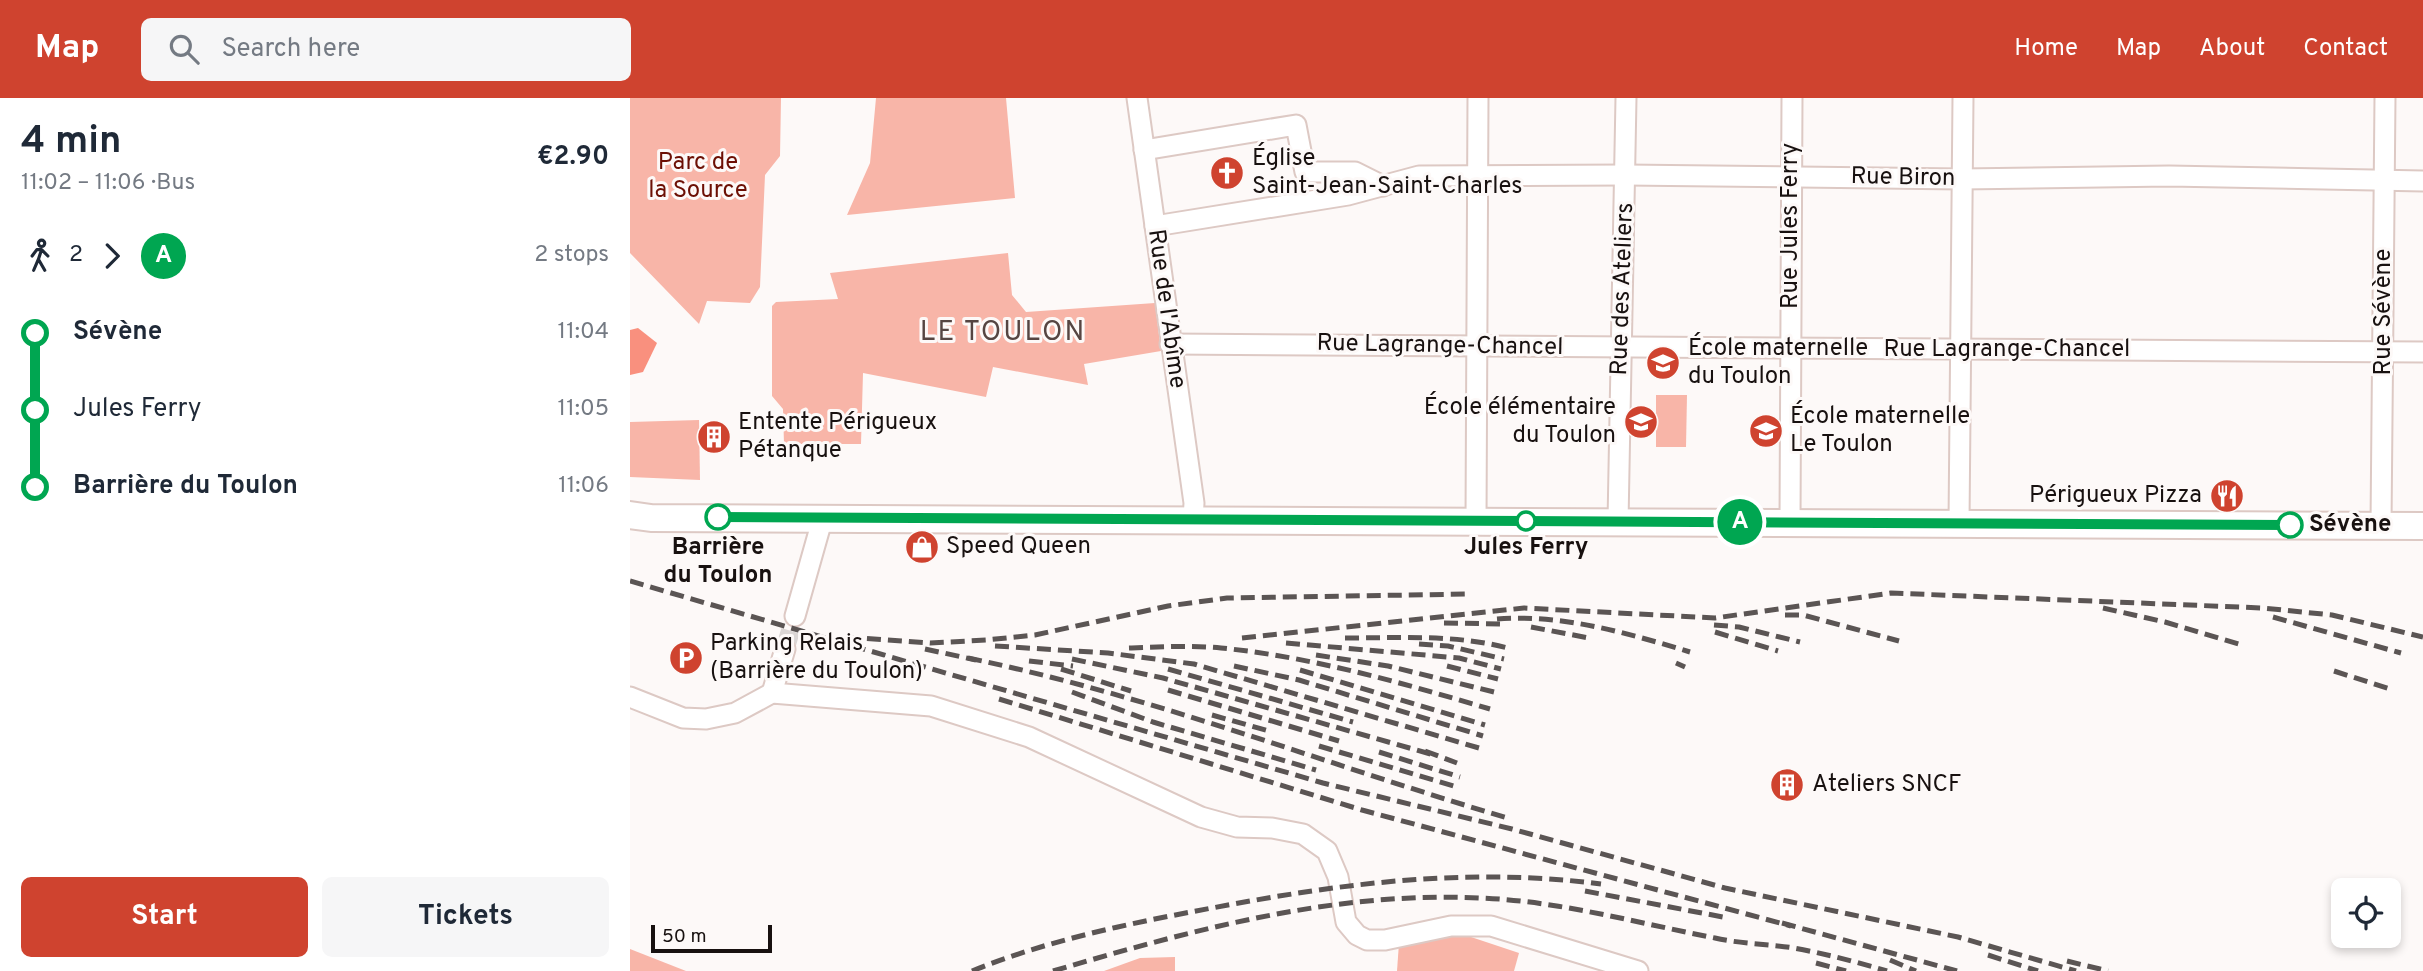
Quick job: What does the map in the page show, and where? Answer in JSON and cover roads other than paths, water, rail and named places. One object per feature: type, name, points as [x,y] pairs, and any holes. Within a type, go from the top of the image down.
[{"type":"main road","points":[[630,515],[2423,526]]},
{"type":"street","name":"Rue de l'Abîme","points":[[1137,98],[1170,344],[1195,503],[1193,520]]},
{"type":"street","points":[[1476,521],[1478,98]]},
{"type":"street","name":"Rue des Ateliers","points":[[1618,522],[1626,98]]},
{"type":"street","name":"Rue Jules Ferry","points":[[1790,523],[1791,98]]},
{"type":"street","points":[[1959,523],[1963,98]]},
{"type":"street","name":"Rue Sévène","points":[[2381,525],[2385,98]]},
{"type":"street","points":[[1144,150],[1296,125],[1305,172],[1354,173],[1383,186]]},
{"type":"street","name":"Rue Biron","points":[[1155,226],[1348,195],[1419,176],[1626,175],[1962,179],[2183,176],[2423,181]]},
{"type":"street","name":"Rue Lagrange-Chancel","points":[[1170,344],[2423,352]]},
{"type":"street","points":[[795,616],[823,517]]},
{"type":"street","points":[[772,693],[785,649]]},
{"type":"street","points":[[630,697],[672,715],[706,719],[735,713],[772,693],[931,706],[1029,737],[1201,817],[1237,827],[1272,828],[1303,834],[1327,851],[1338,877],[1349,928],[1367,940],[1385,940],[1451,926],[1491,926],[1638,971]]},
{"type":"tunnel","points":[[785,649],[795,616]]},
{"type":"railway","points":[[630,581],[1323,783],[1512,829],[1725,888],[1958,937],[2076,971]]},
{"type":"railway","points":[[1242,638],[1524,608],[1715,618],[1891,593],[2263,608],[2332,615],[2423,637]]},
{"type":"railway","points":[[846,637],[930,643],[1035,635],[1168,606],[1227,598],[1471,594]]},
{"type":"railway","points":[[2103,608],[2165,622],[2242,645]]},
{"type":"railway","points":[[1785,615],[1803,615],[1899,641]]},
{"type":"railway","points":[[2273,617],[2401,653]]},
{"type":"railway","points":[[1497,619],[1546,619],[1595,626],[1690,652]]},
{"type":"railway","points":[[1444,623],[1506,624]]},
{"type":"railway","points":[[1714,625],[1739,627],[1800,642]]},
{"type":"railway","points":[[1531,627],[1589,638]]},
{"type":"railway","points":[[1715,632],[1778,651]]},
{"type":"railway","points":[[1345,638],[1447,639],[1508,648]]},
{"type":"railway","points":[[1286,643],[1459,658],[1501,669]]},
{"type":"railway","points":[[1419,644],[1448,646],[1504,659]]},
{"type":"railway","points":[[995,646],[1108,653],[1194,664],[1479,748]]},
{"type":"railway","points":[[1129,648],[1210,647],[1255,652],[1323,664],[1490,709]]},
{"type":"railway","points":[[925,649],[976,660]]},
{"type":"railway","points":[[1316,655],[1388,666],[1494,692]]},
{"type":"railway","points":[[968,658],[1037,674],[1173,712],[1511,819]]},
{"type":"railway","points":[[1072,659],[1163,678],[1434,755]]},
{"type":"railway","points":[[1029,661],[1073,666]]},
{"type":"railway","points":[[1676,663],[1685,667]]},
{"type":"railway","points":[[1234,666],[1299,680],[1483,736]]},
{"type":"railway","points":[[1447,666],[1498,679]]},
{"type":"railway","points":[[1061,669],[1131,691]]},
{"type":"railway","points":[[1168,669],[1353,722]]},
{"type":"railway","points":[[1300,670],[1485,725]]},
{"type":"railway","points":[[2334,671],[2390,689]]},
{"type":"railway","points":[[1168,690],[1339,741]]},
{"type":"railway","points":[[1072,692],[1153,722],[1316,770]]},
{"type":"railway","points":[[999,699],[1362,810],[1791,926]]},
{"type":"railway","points":[[1212,715],[1269,731]]},
{"type":"railway","points":[[1319,746],[1457,787]]},
{"type":"railway","points":[[1425,751],[1457,763]]},
{"type":"railway","points":[[1379,752],[1460,777]]},
{"type":"railway","points":[[972,971],[1030,950],[1090,933],[1310,891],[1406,880],[1454,878],[1502,877],[1601,884]]},
{"type":"railway","points":[[1585,891],[1723,917]]},
{"type":"railway","points":[[1053,971],[1158,941],[1264,916],[1317,907],[1425,897],[1540,903],[1725,940],[1806,950],[1887,971]]},
{"type":"railway","points":[[1782,923],[1957,971]]},
{"type":"railway","points":[[1988,955],[2038,971]]},
{"type":"railway","points":[[1890,960],[1916,971]]},
{"type":"railway","points":[[2067,961],[2108,971]]},
{"type":"railway","points":[[1816,963],[1846,971]]},
{"type":"place","name":"Église Saint-Jean-Saint-Charles","points":[[1227,173]]},
{"type":"place","name":"École maternelle du Toulon","points":[[1663,363]]},
{"type":"place","name":"École élémentaire du Toulon","points":[[1641,422]]},
{"type":"place","name":"École maternelle Le Toulon","points":[[1766,431]]},
{"type":"place","name":"Entente Périgueux Pétanque","points":[[714,437]]},
{"type":"place","name":"Périgueux Pizza","points":[[2227,496]]},
{"type":"place","name":"Barrière du Toulon","points":[[718,517]]},
{"type":"place","name":"Jules Ferry","points":[[1526,521]]},
{"type":"place","name":"Sévène","points":[[2290,525]]},
{"type":"place","name":"Speed Queen","points":[[922,547]]},
{"type":"place","name":"Parking Relais (Barrière du Toulon)","points":[[686,658]]},
{"type":"place","name":"Ateliers SNCF","points":[[1787,785]]},
{"type":"district","name":"LE TOULON","points":[[1003,333]]},
{"type":"park label","name":"Parc de la Source","points":[[698,177]]}]
